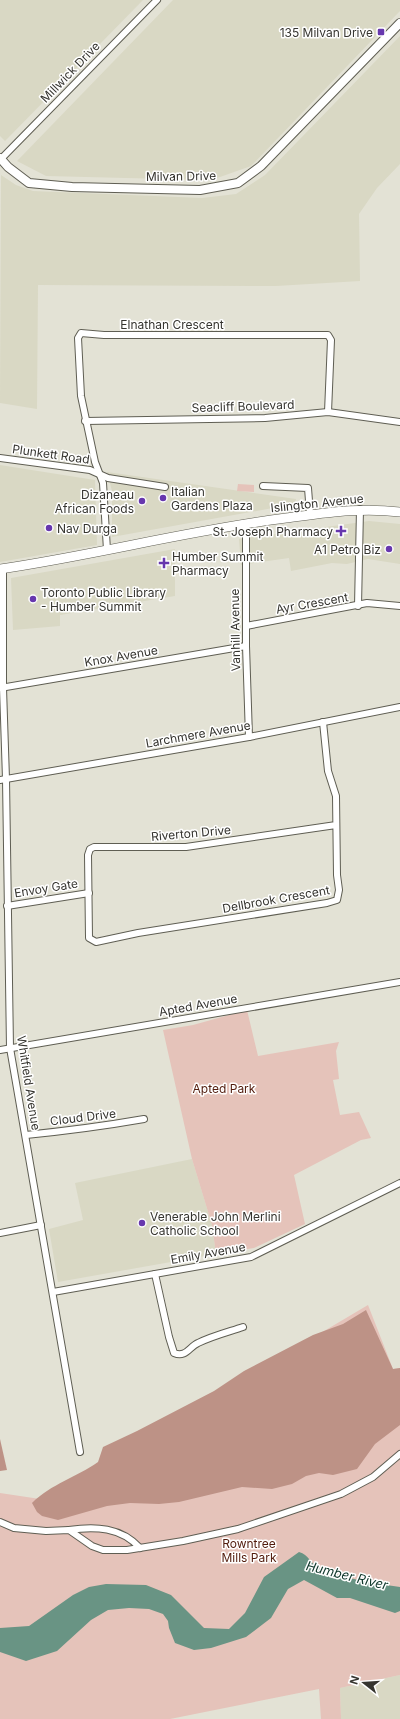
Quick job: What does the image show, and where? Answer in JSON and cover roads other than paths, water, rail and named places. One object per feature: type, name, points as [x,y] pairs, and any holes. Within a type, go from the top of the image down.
[{"type":"main road","name":"Islington Avenue","points":[[2,569],[246,523],[360,509],[400,512]]},
{"type":"street","name":"Millwick Drive","points":[[0,159],[156,0]]},
{"type":"street","name":"Milvan Drive","points":[[0,159],[29,183],[56,187],[200,190],[238,183],[261,166],[400,22]]},
{"type":"street","name":"Elnathan Crescent","points":[[107,550],[103,483],[85,421],[80,396],[79,334],[83,332],[104,335],[328,334],[331,340],[328,412]]},
{"type":"street","name":"Seacliff Boulevard","points":[[85,421],[265,418],[328,412],[400,422]]},
{"type":"street","name":"Plunkett Road","points":[[0,458],[90,470],[100,473],[108,478],[165,486]]},
{"type":"street","points":[[263,486],[308,488],[310,514]]},
{"type":"street","name":"Ayr Crescent","points":[[246,626],[358,606],[360,509]]},
{"type":"street","name":"Vanhill Avenue","points":[[246,523],[246,646],[249,737]]},
{"type":"street","name":"Whitfield Avenue","points":[[2,569],[1,688],[10,1048],[80,1452]]},
{"type":"street","points":[[358,606],[367,603],[400,606]]},
{"type":"street","name":"Knox Avenue","points":[[1,688],[246,646]]},
{"type":"street","name":"Larchmere Avenue","points":[[3,779],[249,737],[400,707]]},
{"type":"street","name":"Dellbrook Crescent","points":[[89,893],[88,935],[91,940],[96,942],[138,933],[337,900],[339,895],[337,875],[336,796],[328,771],[323,722]]},
{"type":"street","name":"Riverton Drive","points":[[89,893],[88,855],[90,849],[94,847],[186,847],[336,825]]},
{"type":"street","name":"Envoy Gate","points":[[7,906],[89,893]]},
{"type":"street","name":"Apted Avenue","points":[[0,1050],[400,982]]},
{"type":"street","name":"Cloud Drive","points":[[26,1136],[73,1129],[92,1129],[144,1119]]},
{"type":"street","name":"Emily Avenue","points":[[53,1292],[251,1257],[400,1183]]},
{"type":"street","points":[[0,1232],[41,1225]]},
{"type":"street","points":[[155,1274],[168,1337],[174,1353],[178,1355],[185,1354],[197,1343],[243,1327]]},
{"type":"street","points":[[69,1530],[98,1548],[127,1550],[183,1541],[238,1529],[323,1501],[347,1491],[372,1477],[400,1454]]},
{"type":"street","points":[[0,1522],[14,1528],[46,1531],[88,1527],[112,1530],[129,1538],[140,1548]]},
{"type":"place","name":"135 Milvan Drive","points":[[381,32]]},
{"type":"place","name":"Italian Gardens Plaza","points":[[163,498]]},
{"type":"place","name":"Dizaneau African Foods","points":[[142,501]]},
{"type":"place","name":"Nav Durga","points":[[49,528]]},
{"type":"place","name":"St. Joseph Pharmacy","points":[[341,531]]},
{"type":"place","name":"A1 Petro Biz","points":[[389,549]]},
{"type":"place","name":"Humber Summit Pharmacy","points":[[164,563]]},
{"type":"place","name":"Toronto Public Library - Humber Summit","points":[[33,599]]},
{"type":"place","name":"Venerable John Merlini Catholic School","points":[[142,1223]]},
{"type":"park label","name":"Apted Park","points":[[224,1088]]},
{"type":"park label","name":"Rowntree Mills Park","points":[[249,1550]]},
{"type":"water label","name":"Humber River","points":[[347,1575]]}]
